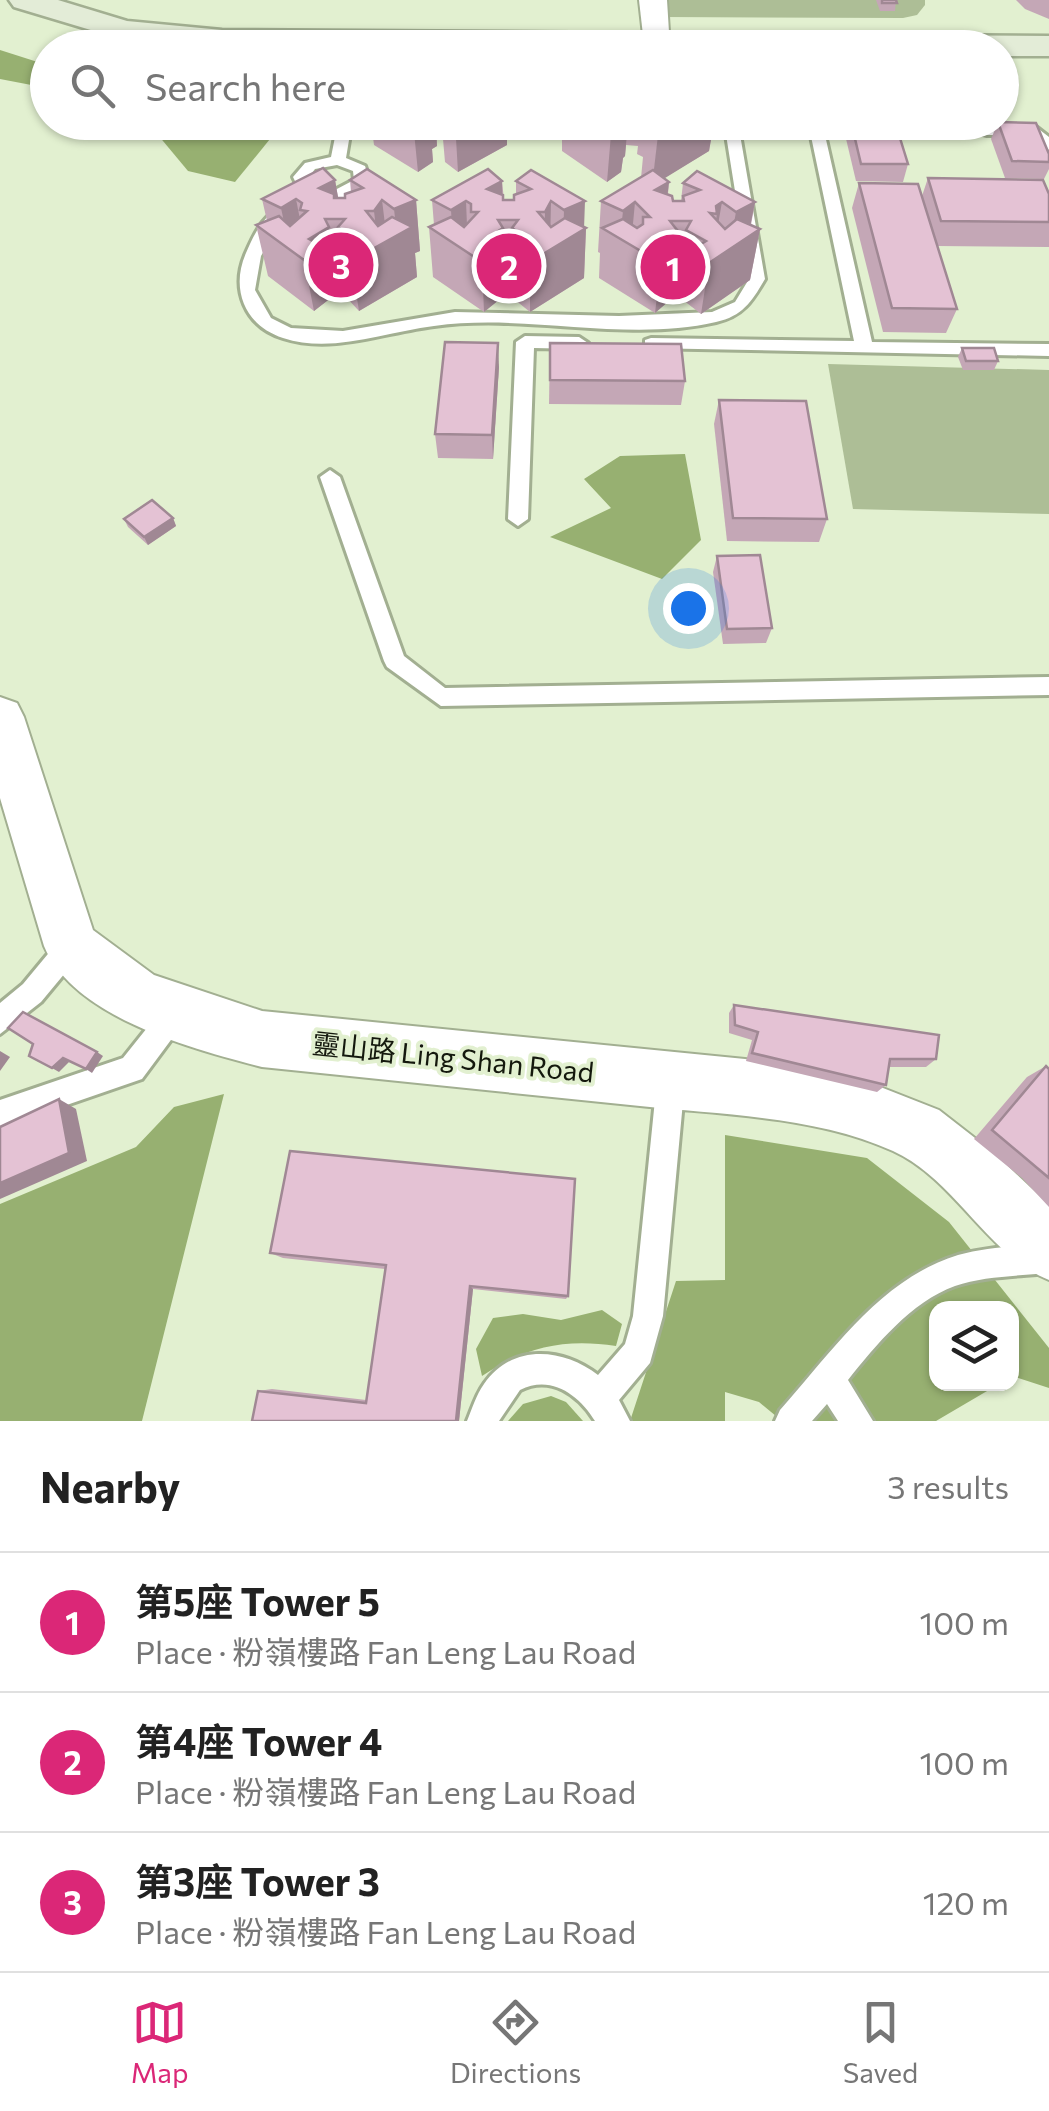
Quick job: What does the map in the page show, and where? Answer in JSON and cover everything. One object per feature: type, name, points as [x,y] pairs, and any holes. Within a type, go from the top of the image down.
[{"type":"street","points":[[24,0],[109,26],[138,30]]},
{"type":"street","points":[[653,0],[656,30]]},
{"type":"street","points":[[968,12],[979,30]]},
{"type":"street","points":[[0,14],[40,30]]},
{"type":"street","points":[[1019,49],[1049,46]]},
{"type":"street","points":[[1019,58],[1049,64]]},
{"type":"street","points":[[0,717],[71,946]]},
{"type":"street","name":"靈山路 Ling Shan Road","points":[[71,946],[94,973],[197,1022],[262,1039],[672,1080],[855,1106],[918,1131],[972,1172],[1049,1249]]},
{"type":"lane","points":[[1019,131],[1036,131],[1049,146]]},
{"type":"lane","points":[[338,160],[342,140]]},
{"type":"lane","points":[[312,192],[302,183],[304,172],[318,162],[338,160],[360,170],[362,181],[358,186],[341,194],[312,192],[273,218],[249,271],[246,293],[253,309],[268,323],[290,333],[336,338],[452,318],[715,317],[741,306],[758,279],[733,140]]},
{"type":"lane","points":[[820,140],[864,347]]},
{"type":"lane","points":[[518,520],[525,342],[1049,350]]},
{"type":"lane","points":[[330,477],[395,661],[442,697],[1049,686]]},
{"type":"lane","points":[[0,1021],[32,993],[71,946]]},
{"type":"lane","points":[[0,1114],[132,1068],[176,1012]]},
{"type":"lane","points":[[483,1421],[499,1390],[518,1375],[539,1368],[562,1368],[583,1378],[607,1408],[639,1352],[648,1316],[672,1080]]},
{"type":"lane","points":[[792,1421],[907,1296],[943,1276],[970,1267],[1049,1258]]},
{"type":"lane","points":[[829,1380],[857,1421]]},
{"type":"green space","points":[[663,0],[925,0],[925,5],[917,15],[903,18],[665,17]]},
{"type":"green space","points":[[0,50],[30,60],[30,85],[0,79]]},
{"type":"green space","points":[[162,140],[269,140],[235,182],[188,171]]},
{"type":"green space","points":[[828,364],[1049,370],[1049,514],[853,509]]},
{"type":"green space","points":[[685,454],[701,540],[662,579],[550,537],[611,508],[584,479],[620,456]]},
{"type":"green space","points":[[224,1094],[142,1421],[0,1421],[0,1204],[136,1147],[174,1107]]},
{"type":"green space","points":[[725,1135],[867,1158],[949,1222],[1012,1301],[929,1301],[929,1391],[987,1391],[936,1421],[782,1421],[759,1402],[725,1392],[725,1421],[630,1421],[676,1281],[725,1280]]},
{"type":"green space","points":[[602,1310],[622,1324],[616,1346],[579,1343],[546,1347],[514,1358],[482,1376],[476,1349],[493,1318],[523,1314],[561,1320]]},
{"type":"green space","points":[[1019,1310],[1049,1348],[1049,1388],[1019,1378]]},
{"type":"green space","points":[[551,1396],[566,1402],[583,1421],[508,1421],[523,1404]]},
{"type":"building","points":[[1019,123],[1036,123],[1049,162],[1012,161],[1004,140],[1019,140]]},
{"type":"building","points":[[855,140],[901,140],[908,164],[861,164]]},
{"type":"building","points":[[323,168],[335,180],[319,188],[334,194],[334,198],[345,198],[345,194],[363,188],[350,180],[367,169],[416,200],[394,209],[382,200],[374,211],[366,211],[378,226],[392,217],[412,227],[351,261],[337,247],[355,239],[338,227],[345,219],[325,219],[329,227],[309,239],[323,247],[304,260],[256,225],[279,216],[290,226],[307,211],[300,210],[302,203],[296,199],[281,208],[262,199]]},
{"type":"building","points":[[488,169],[502,181],[487,189],[503,195],[503,200],[514,200],[514,195],[531,189],[516,181],[531,170],[585,201],[564,210],[551,201],[545,212],[538,212],[551,227],[565,218],[586,228],[530,262],[514,248],[530,240],[512,228],[518,220],[498,220],[503,228],[484,240],[499,248],[482,262],[429,227],[451,217],[464,227],[478,212],[471,212],[471,204],[466,201],[451,210],[432,200]]},
{"type":"building","points":[[653,170],[669,182],[655,190],[672,196],[673,201],[684,201],[683,196],[700,190],[683,183],[697,171],[755,202],[736,212],[722,202],[716,206],[717,214],[710,213],[725,229],[737,219],[760,229],[709,263],[691,250],[706,241],[686,230],[691,221],[670,221],[677,230],[659,241],[677,250],[661,263],[602,228],[623,219],[637,228],[643,224],[643,217],[650,217],[635,202],[623,211],[601,201]]},
{"type":"building","points":[[928,178],[1043,180],[1049,194],[1049,222],[941,221]]},
{"type":"building","points":[[859,183],[918,184],[957,309],[892,308]]},
{"type":"building","points":[[445,342],[498,343],[492,435],[435,434]]},
{"type":"building","points":[[550,343],[681,344],[685,381],[550,380]]},
{"type":"building","points":[[962,348],[994,348],[998,361],[966,361]]},
{"type":"building","points":[[719,400],[806,401],[827,519],[733,518]]},
{"type":"building","points":[[152,500],[173,518],[144,537],[124,519]]},
{"type":"building","points":[[760,555],[772,628],[727,629],[717,556]]},
{"type":"building","points":[[734,1005],[939,1035],[936,1059],[890,1059],[886,1085],[752,1053],[758,1032],[735,1025]]},
{"type":"building","points":[[23,1012],[97,1052],[86,1069],[63,1058],[52,1068],[29,1056],[33,1044],[8,1028]]},
{"type":"building","points":[[1046,1066],[1049,1069],[1049,1178],[992,1130]]},
{"type":"building","points":[[59,1099],[69,1153],[0,1183],[0,1127]]},
{"type":"building","points":[[290,1151],[575,1179],[568,1296],[470,1286],[456,1421],[252,1421],[258,1391],[366,1403],[386,1265],[270,1253]]},
{"type":"place","name":"第3座 Tower 3","points":[[341,265]]},
{"type":"place","name":"第4座 Tower 4","points":[[509,266]]},
{"type":"place","name":"第5座 Tower 5","points":[[673,267]]}]
